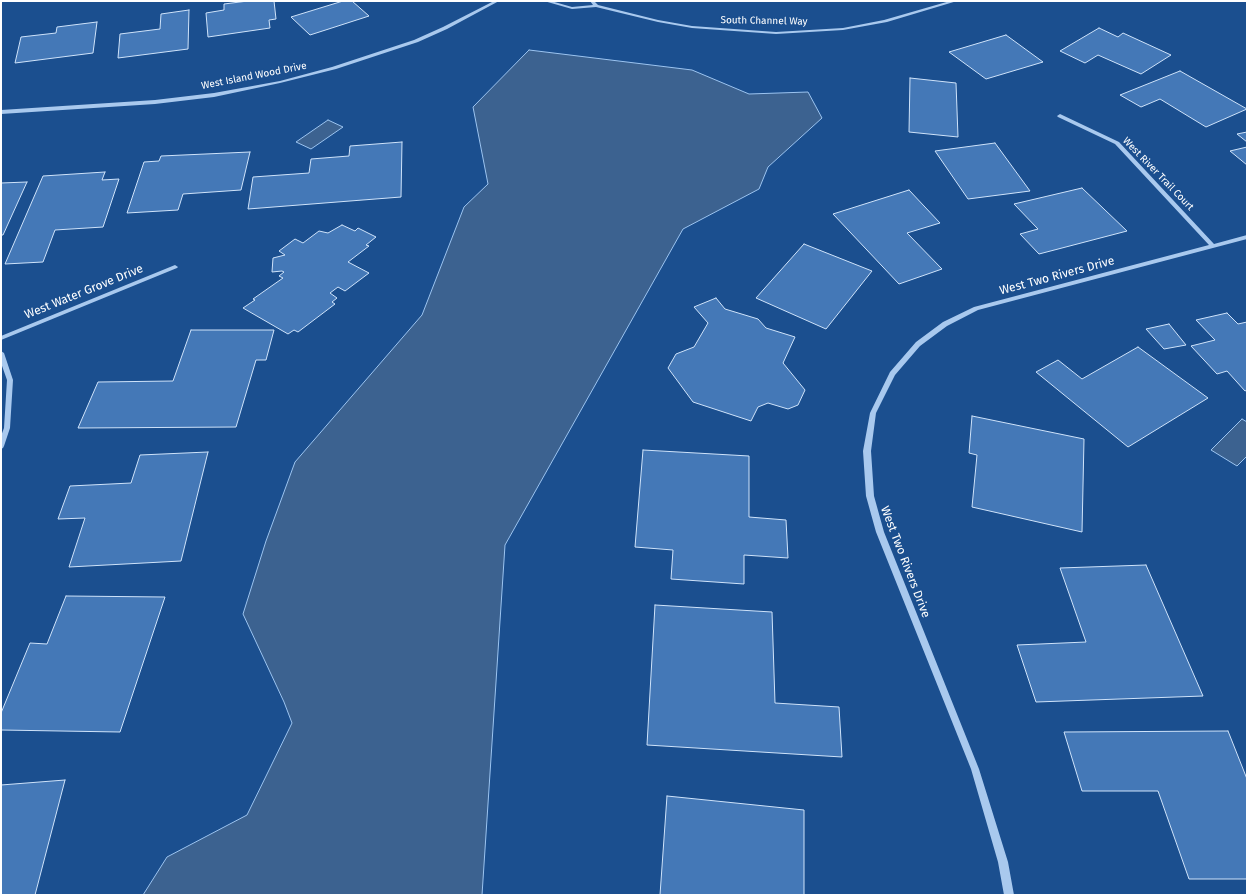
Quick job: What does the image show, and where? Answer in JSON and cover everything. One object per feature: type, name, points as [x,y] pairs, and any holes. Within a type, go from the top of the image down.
[{"type":"street","name":"West Island Wood Drive","points":[[1,112],[155,102],[214,95],[280,82],[334,68],[416,41],[497,1]]},
{"type":"street","name":"South Channel Way","points":[[546,1],[572,8],[596,6],[658,21],[692,27],[776,33],[843,29],[885,21],[955,1]]},
{"type":"street","points":[[592,1],[596,6]]},
{"type":"street","name":"West River Trail Court","points":[[1060,116],[1117,143],[1213,246]]},
{"type":"street","name":"West Two Rivers Drive","points":[[1009,895],[1003,862],[975,769],[880,532],[870,496],[867,451],[873,413],[892,374],[918,344],[945,324],[976,308],[1247,237]]},
{"type":"street","name":"West Water Grove Drive","points":[[1,338],[175,267]]},
{"type":"street","points":[[1,353],[10,380],[7,428],[1,446]]},
{"type":"water","points":[[529,50],[692,70],[749,94],[808,92],[822,118],[768,167],[759,189],[683,229],[505,545],[482,895],[143,895],[167,857],[247,815],[292,723],[284,702],[243,614],[266,541],[295,462],[422,315],[464,207],[488,184],[473,107]]},
{"type":"water","points":[[328,120],[343,127],[311,149],[296,142]]},
{"type":"water","points":[[1242,419],[1247,422],[1247,456],[1237,466],[1211,450]]},
{"type":"building","points":[[248,1],[274,1],[276,19],[269,20],[270,28],[208,37],[206,13],[224,10],[224,4]]},
{"type":"building","points":[[343,1],[352,1],[369,16],[310,35],[291,17]]},
{"type":"building","points":[[189,10],[188,49],[118,58],[120,34],[160,29],[161,14]]},
{"type":"building","points":[[97,22],[93,53],[15,63],[21,37],[56,33],[57,27]]},
{"type":"building","points":[[1099,28],[1118,37],[1123,33],[1171,55],[1141,74],[1098,55],[1085,63],[1060,51]]},
{"type":"building","points":[[1006,35],[1043,62],[986,79],[949,52]]},
{"type":"building","points":[[1180,71],[1247,109],[1206,127],[1160,99],[1141,107],[1120,95]]},
{"type":"building","points":[[910,78],[956,83],[958,137],[909,132]]},
{"type":"building","points":[[1247,132],[1247,142],[1237,134]]},
{"type":"building","points":[[402,142],[401,197],[248,209],[253,177],[309,173],[311,159],[349,156],[350,146]]},
{"type":"building","points":[[995,143],[1030,191],[968,199],[935,151]]},
{"type":"building","points":[[1247,147],[1247,165],[1230,151]]},
{"type":"building","points":[[250,152],[241,190],[183,194],[178,210],[127,213],[144,162],[159,161],[161,156]]},
{"type":"building","points":[[105,172],[102,180],[119,179],[103,227],[55,230],[43,262],[5,264],[43,176]]},
{"type":"building","points":[[27,182],[3,235],[1,235],[1,183]]},
{"type":"building","points":[[1082,188],[1127,231],[1039,254],[1020,234],[1038,229],[1014,204]]},
{"type":"building","points":[[909,190],[940,223],[907,233],[942,269],[899,284],[833,214]]},
{"type":"building","points":[[342,225],[355,231],[358,228],[376,237],[366,245],[369,246],[348,262],[369,273],[345,291],[338,287],[330,293],[337,298],[332,302],[335,304],[298,332],[294,330],[288,334],[243,308],[283,278],[279,276],[284,272],[272,272],[273,258],[285,255],[279,251],[295,239],[303,243],[319,231],[328,233]]},
{"type":"building","points":[[804,244],[872,271],[826,329],[756,298]]},
{"type":"building","points":[[716,298],[725,309],[758,319],[766,328],[795,337],[783,363],[805,390],[798,405],[788,409],[768,403],[758,407],[751,421],[693,402],[668,368],[676,354],[694,347],[708,323],[694,307]]},
{"type":"building","points":[[1227,313],[1238,324],[1247,322],[1247,390],[1245,391],[1227,371],[1217,374],[1191,346],[1215,340],[1196,320]]},
{"type":"building","points":[[1169,324],[1186,345],[1164,349],[1146,329]]},
{"type":"building","points":[[191,330],[274,330],[266,360],[256,360],[236,427],[78,428],[98,382],[173,381]]},
{"type":"building","points":[[1138,347],[1208,398],[1128,447],[1036,372],[1058,360],[1082,379]]},
{"type":"building","points":[[972,416],[1084,439],[1082,532],[972,507],[977,455],[969,453]]},
{"type":"building","points":[[643,450],[749,456],[749,517],[786,520],[788,558],[744,555],[744,584],[671,579],[673,550],[635,547]]},
{"type":"building","points":[[208,452],[181,561],[69,567],[85,518],[58,519],[70,486],[131,483],[140,455]]},
{"type":"building","points":[[1146,565],[1203,696],[1036,702],[1017,645],[1086,642],[1060,568]]},
{"type":"building","points":[[66,596],[165,597],[120,732],[1,730],[1,713],[30,643],[47,644]]},
{"type":"building","points":[[655,605],[772,612],[775,703],[839,707],[842,757],[647,745]]},
{"type":"building","points":[[1228,731],[1247,779],[1247,879],[1189,879],[1158,791],[1082,791],[1064,732]]},
{"type":"building","points":[[65,780],[35,895],[1,895],[1,785]]},
{"type":"building","points":[[667,796],[804,810],[804,895],[660,895]]}]
